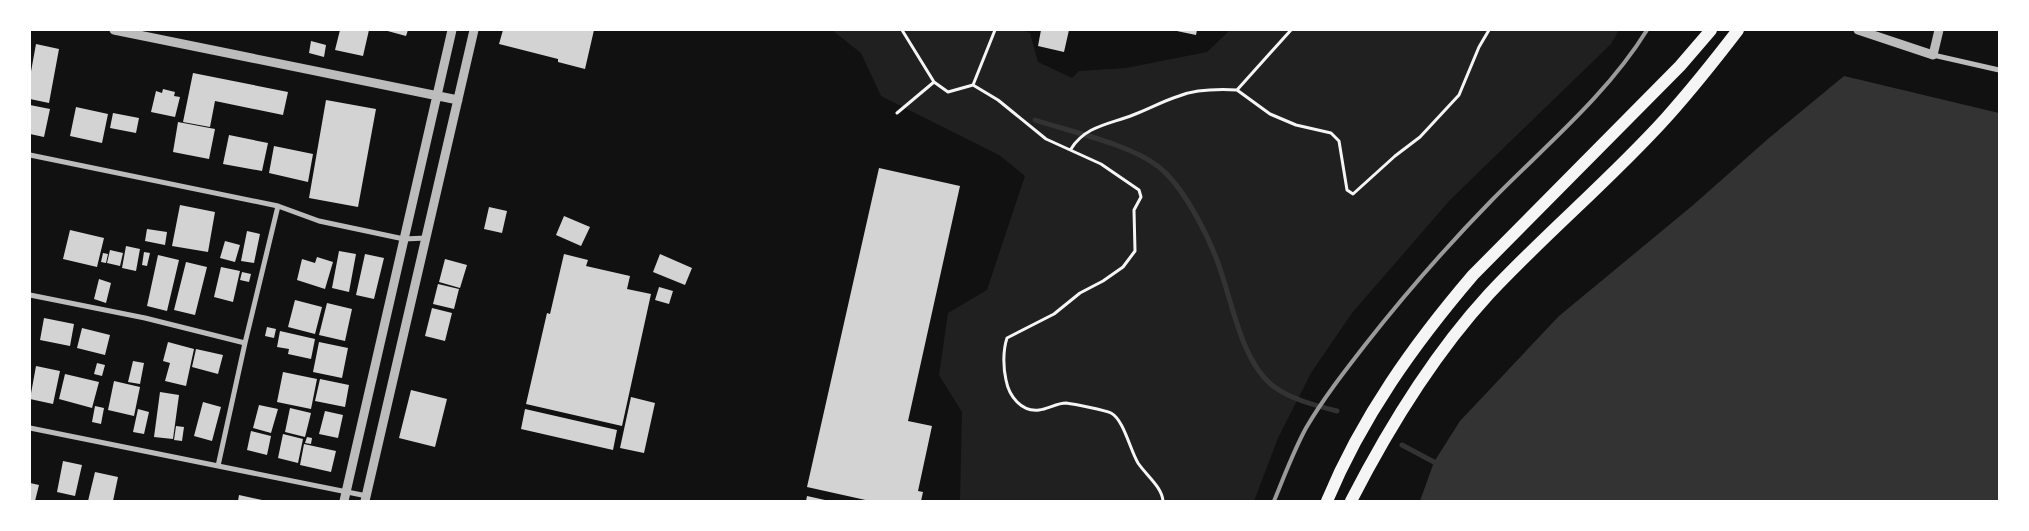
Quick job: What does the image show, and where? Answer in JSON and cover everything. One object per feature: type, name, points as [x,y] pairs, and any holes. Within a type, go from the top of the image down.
[{"type":"highway","points":[[1327,501],[1353,445],[1382,395],[1409,354],[1442,312],[1473,275],[1680,66],[1711,30]]},
{"type":"highway","points":[[1351,501],[1374,456],[1404,406],[1461,328],[1489,295],[1665,119],[1738,30]]},
{"type":"street","points":[[114,30],[144,33],[458,100]]},
{"type":"street","points":[[345,497],[452,30]]},
{"type":"street","points":[[30,428],[218,466],[345,497],[366,499],[474,30]]},
{"type":"street","points":[[1858,30],[1933,55],[1999,70]]},
{"type":"street","points":[[1933,55],[1939,30]]},
{"type":"street","points":[[30,155],[278,206],[319,220],[404,239],[426,238]]},
{"type":"street","points":[[218,466],[278,206]]},
{"type":"street","points":[[30,295],[145,318],[245,343]]},
{"type":"path","points":[[902,30],[934,82],[948,92],[973,85],[998,100],[1046,139],[1101,164],[1139,190],[1141,197],[1134,210],[1135,252],[1123,267],[1103,281],[1080,293],[1054,314],[1007,338],[1005,345],[1005,375],[1006,383],[1013,399],[1024,406],[1038,410],[1065,403],[1112,414],[1120,424],[1134,456],[1144,473],[1162,494],[1163,501]]},
{"type":"path","points":[[973,85],[994,30]]},
{"type":"path","points":[[1237,90],[1291,30]]},
{"type":"path","points":[[1071,149],[1077,140],[1088,131],[1132,116],[1180,95],[1217,89],[1237,90],[1270,114],[1296,125],[1331,133],[1339,141],[1347,190],[1353,194],[1395,156],[1420,137],[1459,95],[1479,47],[1489,30]]},
{"type":"path","points":[[897,113],[934,82]]},
{"type":"shaded area","points":[[832,30],[1022,30],[1030,33],[1038,62],[1072,78],[1079,71],[1126,68],[1207,52],[1230,30],[1619,30],[1611,44],[1450,200],[1352,313],[1311,373],[1278,438],[1254,501],[960,501],[962,412],[939,375],[948,313],[987,290],[1025,176],[999,155],[881,96],[861,53]]},
{"type":"shaded area","points":[[1844,76],[1999,113],[1999,501],[1420,501],[1434,462],[1460,421],[1559,316],[1692,206],[1769,138]]},
{"type":"building","points":[[340,30],[369,30],[363,56],[335,50]]},
{"type":"building","points":[[384,30],[408,30],[406,36]]},
{"type":"building","points":[[503,30],[594,30],[585,69],[558,62],[558,59],[499,44]]},
{"type":"building","points":[[1041,30],[1069,30],[1064,52],[1038,46]]},
{"type":"building","points":[[1172,30],[1197,30],[1196,35]]},
{"type":"building","points":[[311,41],[326,45],[324,57],[309,53]]},
{"type":"building","points":[[36,44],[59,49],[49,103],[30,99],[30,77]]},
{"type":"building","points":[[193,73],[288,92],[283,115],[215,101],[210,127],[183,122]]},
{"type":"building","points":[[163,89],[175,92],[174,96],[180,97],[175,117],[151,112],[156,91],[162,93]]},
{"type":"building","points":[[326,100],[376,109],[358,207],[309,198]]},
{"type":"building","points":[[30,105],[50,109],[44,137],[30,134]]},
{"type":"building","points":[[76,107],[108,114],[102,143],[70,136]]},
{"type":"building","points":[[113,113],[139,118],[136,133],[110,128]]},
{"type":"building","points":[[178,122],[215,129],[209,159],[173,152]]},
{"type":"building","points":[[229,135],[268,143],[262,171],[223,164]]},
{"type":"building","points":[[274,146],[313,154],[308,182],[269,173]]},
{"type":"building","points":[[879,168],[960,186],[908,421],[932,426],[918,491],[923,492],[921,501],[870,501],[807,487]]},
{"type":"building","points":[[180,205],[215,212],[208,252],[172,246]]},
{"type":"building","points":[[489,207],[507,211],[502,233],[484,229]]},
{"type":"building","points":[[564,216],[590,227],[581,246],[556,235]]},
{"type":"building","points":[[147,229],[167,232],[165,245],[145,241]]},
{"type":"building","points":[[70,230],[104,238],[97,267],[63,259]]},
{"type":"building","points":[[247,231],[260,234],[254,263],[241,261]]},
{"type":"building","points":[[225,241],[240,245],[235,262],[220,258]]},
{"type":"building","points":[[126,246],[140,249],[136,271],[122,268]]},
{"type":"building","points":[[110,250],[123,253],[120,266],[107,263]]},
{"type":"building","points":[[339,251],[356,254],[349,292],[332,288]]},
{"type":"building","points":[[144,252],[150,253],[147,266],[142,265]]},
{"type":"building","points":[[103,253],[108,254],[106,263],[101,262]]},
{"type":"building","points":[[365,254],[384,258],[374,299],[356,295]]},
{"type":"building","points":[[564,254],[588,260],[586,266],[630,276],[627,289],[651,294],[622,426],[526,404],[547,313],[550,314]]},
{"type":"building","points":[[660,254],[692,268],[685,285],[653,272]]},
{"type":"building","points":[[158,255],[179,260],[167,311],[147,306]]},
{"type":"building","points":[[317,257],[333,262],[325,289],[297,280],[302,259],[315,263]]},
{"type":"building","points":[[445,259],[467,265],[460,288],[439,282]]},
{"type":"building","points":[[186,262],[207,267],[195,315],[174,310]]},
{"type":"building","points":[[221,267],[240,271],[233,302],[214,297]]},
{"type":"building","points":[[242,272],[251,274],[249,282],[240,280]]},
{"type":"building","points":[[99,279],[111,283],[106,303],[94,299]]},
{"type":"building","points":[[438,284],[459,289],[454,309],[433,304]]},
{"type":"building","points":[[659,287],[673,291],[669,304],[655,300]]},
{"type":"building","points":[[295,300],[322,307],[315,334],[288,327]]},
{"type":"building","points":[[327,303],[352,309],[345,341],[319,335]]},
{"type":"building","points":[[432,308],[452,313],[445,341],[425,336]]},
{"type":"building","points":[[44,318],[74,324],[70,346],[40,340]]},
{"type":"building","points":[[267,327],[276,329],[274,338],[265,336]]},
{"type":"building","points":[[82,328],[110,335],[105,355],[77,348]]},
{"type":"building","points":[[280,331],[315,339],[311,359],[288,354],[289,349],[277,347]]},
{"type":"building","points":[[168,342],[194,349],[186,386],[165,381],[170,363],[163,361]]},
{"type":"building","points":[[319,342],[348,348],[342,378],[313,372]]},
{"type":"building","points":[[196,349],[223,355],[218,374],[192,367]]},
{"type":"building","points":[[133,361],[144,363],[140,384],[128,382]]},
{"type":"building","points":[[97,363],[105,365],[102,376],[94,374]]},
{"type":"building","points":[[36,366],[60,371],[53,404],[30,399]]},
{"type":"building","points":[[283,372],[317,379],[311,409],[277,402]]},
{"type":"building","points":[[65,374],[99,382],[92,408],[59,399]]},
{"type":"building","points":[[320,379],[349,385],[345,407],[315,401]]},
{"type":"building","points":[[114,381],[140,387],[134,416],[108,410]]},
{"type":"building","points":[[411,390],[447,399],[435,447],[399,438]]},
{"type":"building","points":[[160,392],[179,395],[173,439],[154,437]]},
{"type":"building","points":[[631,397],[655,403],[644,453],[620,448]]},
{"type":"building","points":[[203,402],[221,407],[212,441],[194,436]]},
{"type":"building","points":[[259,405],[278,409],[271,433],[253,428]]},
{"type":"building","points":[[95,406],[104,408],[101,424],[92,422]]},
{"type":"building","points":[[290,408],[311,413],[305,437],[285,432]]},
{"type":"building","points":[[138,409],[149,412],[144,434],[133,432]]},
{"type":"building","points":[[525,409],[617,430],[613,450],[521,429]]},
{"type":"building","points":[[325,411],[343,415],[338,438],[319,434]]},
{"type":"building","points":[[176,426],[184,427],[182,441],[174,440]]},
{"type":"building","points":[[251,431],[271,436],[267,455],[247,450]]},
{"type":"building","points":[[283,434],[303,439],[298,463],[278,458]]},
{"type":"building","points":[[307,437],[312,438],[311,444],[305,443]]},
{"type":"building","points":[[304,444],[336,451],[331,472],[300,465]]},
{"type":"building","points":[[63,461],[82,465],[75,496],[57,492]]},
{"type":"building","points":[[95,472],[118,477],[113,501],[88,501]]},
{"type":"building","points":[[30,483],[39,485],[35,501],[30,501]]},
{"type":"building","points":[[239,495],[262,500],[262,501],[238,501]]},
{"type":"building","points":[[807,496],[825,500],[825,501],[806,501]]},
{"type":"waterway","points":[[1035,120],[1117,145],[1147,159],[1159,167],[1179,189],[1213,249],[1241,336],[1247,351],[1263,376],[1273,386],[1287,395],[1337,411]]},
{"type":"waterway","points":[[1402,445],[1434,462]]},
{"type":"railway","points":[[1274,501],[1306,428],[1365,345],[1459,235],[1594,98],[1631,54],[1647,30]]}]
